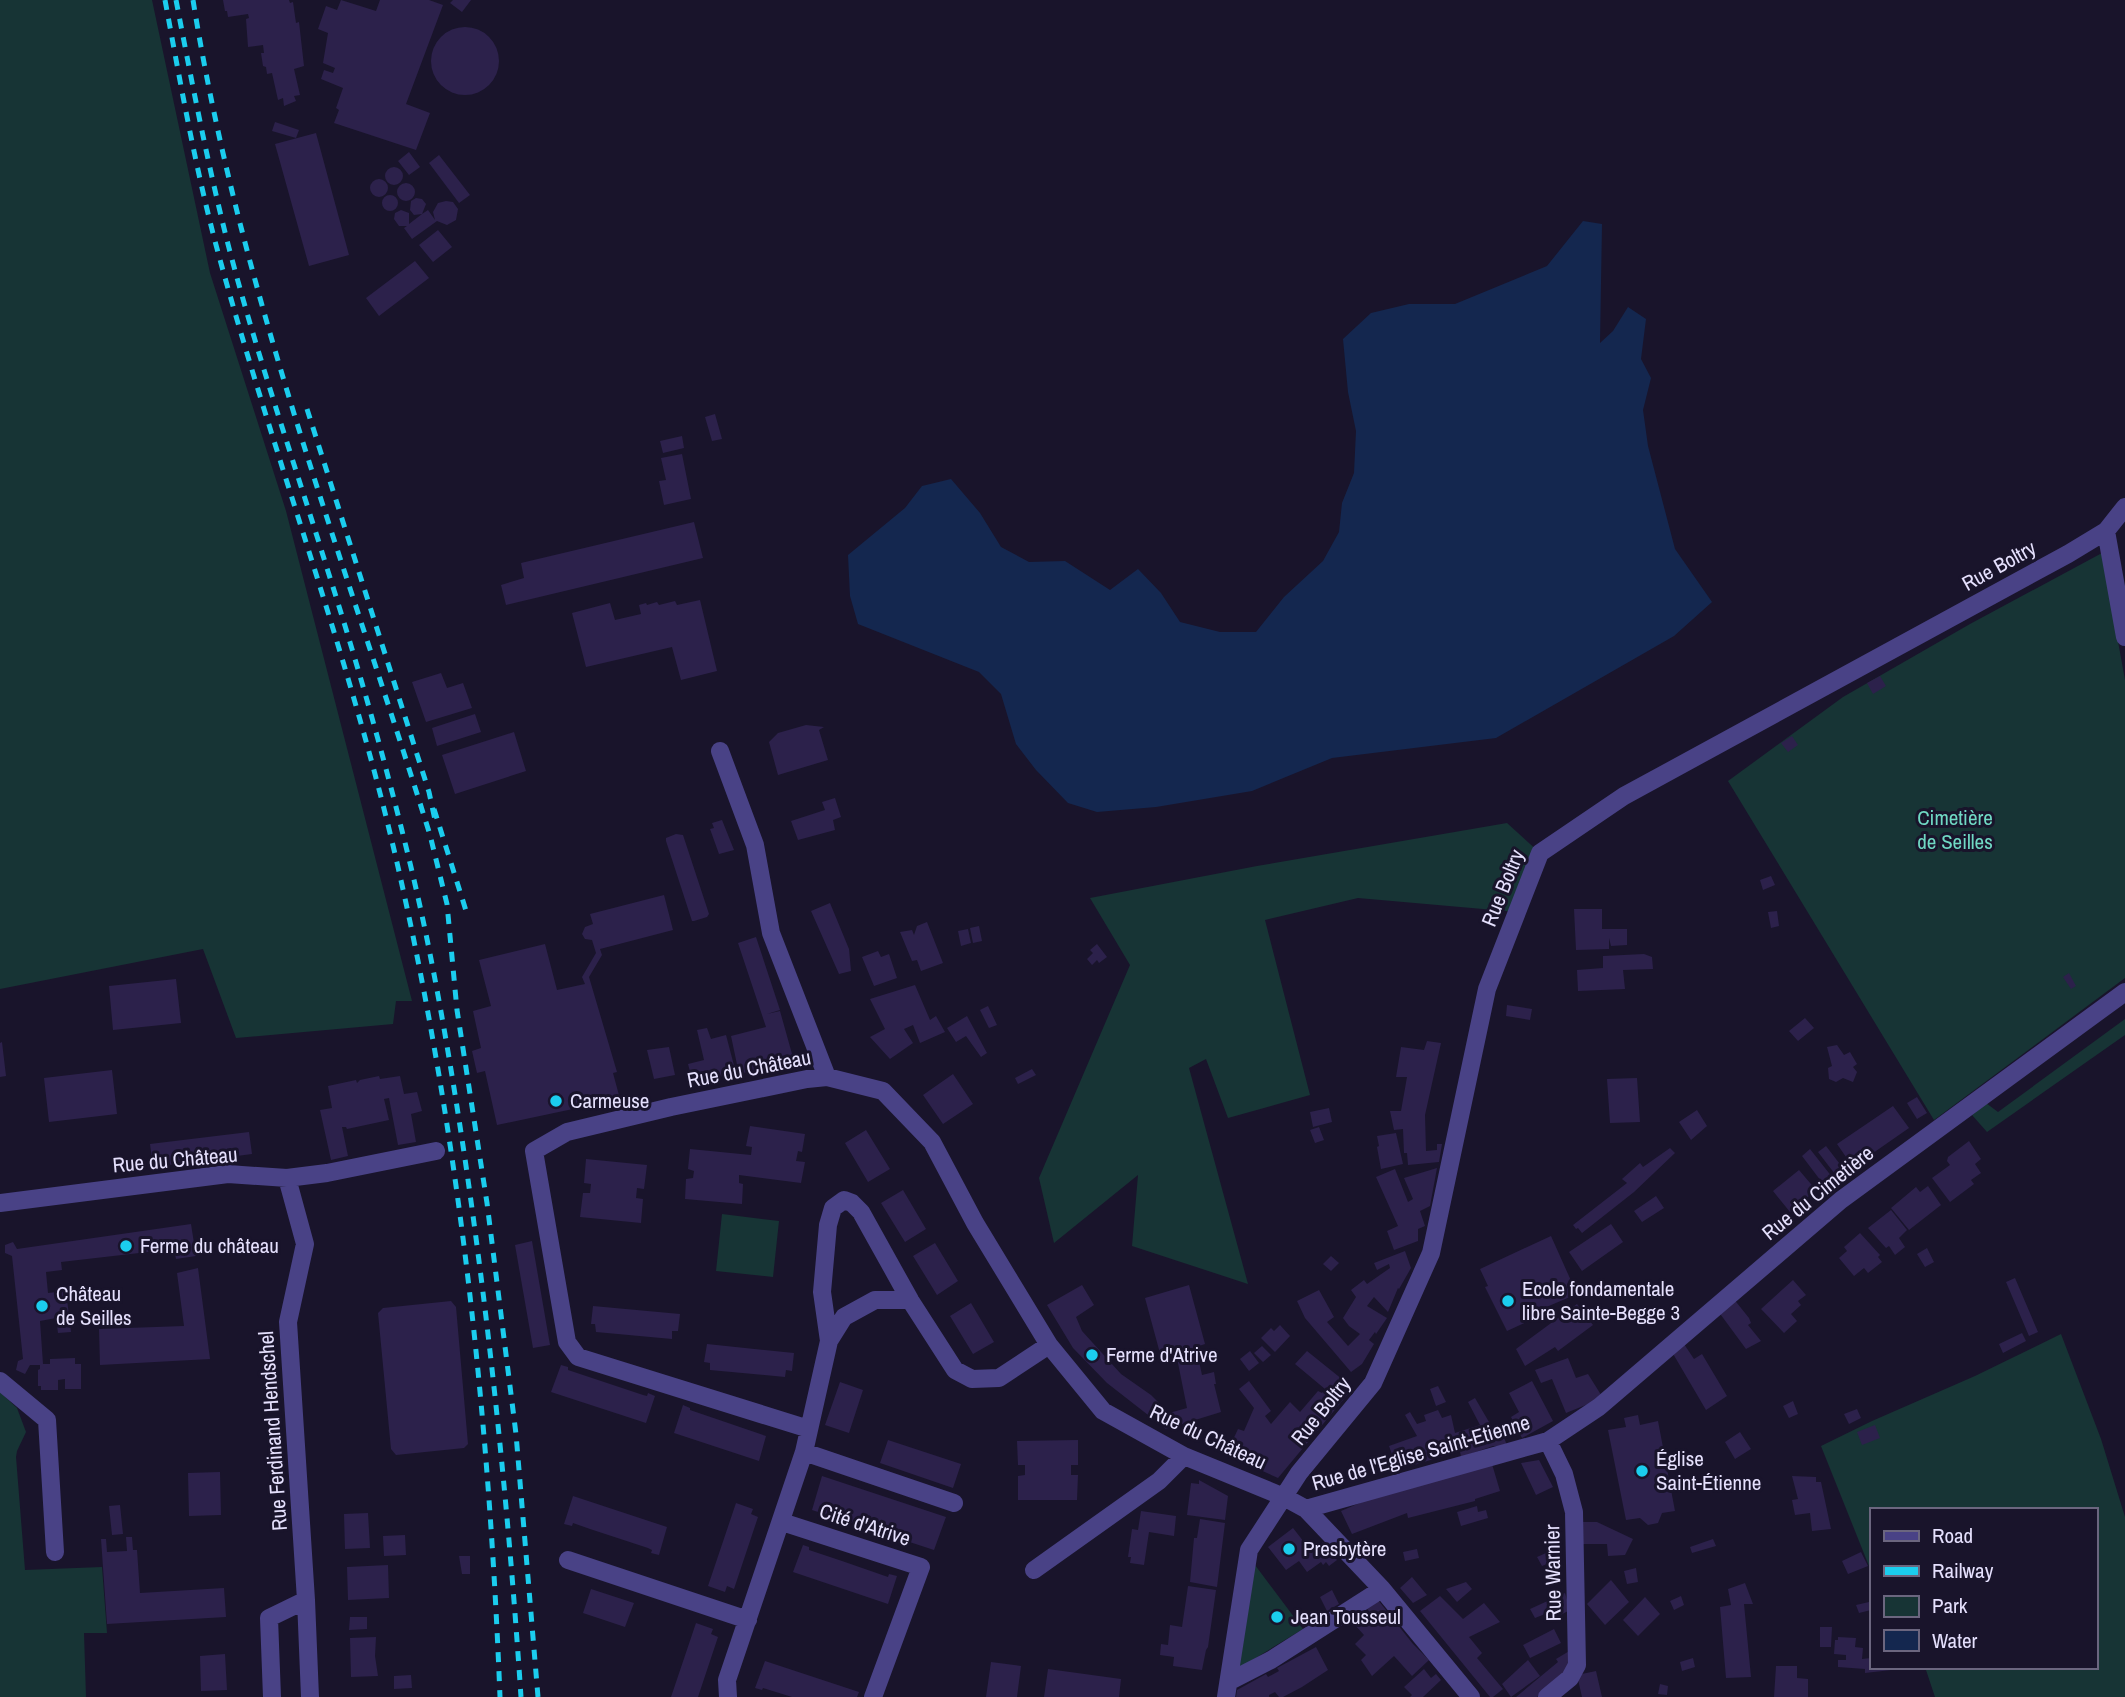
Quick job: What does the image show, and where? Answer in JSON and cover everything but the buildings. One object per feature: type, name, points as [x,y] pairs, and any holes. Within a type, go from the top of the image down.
[{"type":"street","points":[[2125,507],[2106,531],[2125,637]]},
{"type":"street","name":"Rue Boltry","points":[[1228,1689],[1249,1550],[1299,1474],[1373,1383],[1432,1253],[1487,989],[1540,853],[1624,796],[2056,561],[2106,531]]},
{"type":"street","points":[[720,751],[755,845],[771,933],[827,1077]]},
{"type":"street","name":"Rue du Cimetière","points":[[1548,1441],[1599,1407],[1841,1199],[2125,992]]},
{"type":"street","name":"Rue du Château","points":[[808,1429],[579,1357],[567,1342],[534,1151],[567,1132],[671,1107],[827,1077],[883,1091],[932,1142],[975,1223],[1049,1345],[1102,1411],[1184,1456],[1284,1497],[1306,1509],[1382,1589],[1471,1697]]},
{"type":"street","name":"Rue du Château","points":[[0,1203],[228,1174],[287,1178],[327,1173],[436,1151]]},
{"type":"street","name":"Rue Ferdinand Hendschel","points":[[287,1178],[304,1244],[288,1322],[310,1697]]},
{"type":"street","points":[[829,1341],[822,1292],[828,1225],[833,1208],[844,1200],[852,1203],[861,1212],[910,1300],[955,1370],[972,1379],[999,1378],[1049,1345]]},
{"type":"street","points":[[728,1697],[727,1680],[804,1452],[829,1341],[844,1317],[875,1300],[910,1300]]},
{"type":"street","points":[[0,1381],[47,1420],[55,1552]]},
{"type":"street","name":"Rue de l'Eglise Saint-Etienne","points":[[1306,1509],[1548,1441]]},
{"type":"street","name":"Rue Warnier","points":[[1546,1697],[1570,1678],[1577,1664],[1574,1512],[1564,1474],[1548,1441]]},
{"type":"street","points":[[804,1452],[954,1503]]},
{"type":"street","points":[[1034,1570],[1159,1481],[1184,1456]]},
{"type":"street","name":"Cité d'Atrive","points":[[782,1522],[921,1567],[873,1697]]},
{"type":"street","points":[[568,1560],[748,1620]]},
{"type":"street","points":[[1228,1689],[1382,1589]]},
{"type":"street","points":[[272,1697],[269,1618],[306,1600]]},
{"type":"green space","points":[[0,0],[152,0],[210,273],[286,511],[412,1001],[396,1001],[393,1024],[236,1038],[203,949],[0,989]]},
{"type":"green space","name":"Cimetière de Seilles","points":[[2102,553],[2125,680],[2125,978],[1934,1120],[1728,781],[1843,697]]},
{"type":"green space","points":[[1507,823],[1540,853],[1517,912],[1358,898],[1265,920],[1310,1095],[1228,1118],[1206,1059],[1189,1068],[1248,1284],[1132,1246],[1138,1175],[1054,1243],[1039,1178],[1130,965],[1090,898]]},
{"type":"green space","points":[[2125,1019],[2125,1035],[1987,1132],[1972,1115],[1986,1103],[1998,1112]]},
{"type":"green space","points":[[722,1214],[779,1221],[773,1277],[716,1271]]},
{"type":"green space","points":[[2061,1334],[2101,1439],[2125,1517],[2125,1697],[1935,1697],[1926,1669],[2097,1669],[2097,1508],[1870,1508],[1870,1568],[1821,1446]]},
{"type":"green space","points":[[0,1392],[17,1408],[26,1432],[16,1457],[25,1570],[102,1567],[107,1633],[84,1633],[86,1697],[0,1697]]},
{"type":"green space","points":[[1255,1565],[1303,1629],[1239,1668]]},
{"type":"water","points":[[1583,221],[1602,224],[1600,343],[1613,331],[1628,307],[1646,319],[1641,359],[1651,378],[1643,410],[1648,446],[1675,549],[1712,602],[1674,636],[1496,738],[1332,758],[1252,791],[1156,807],[1097,812],[1068,803],[1036,770],[1016,744],[1001,694],[979,672],[858,624],[850,596],[848,555],[905,508],[922,486],[951,479],[980,513],[1001,547],[1029,562],[1065,561],[1110,590],[1138,569],[1161,593],[1180,622],[1220,632],[1256,632],[1284,597],[1323,561],[1339,532],[1342,503],[1354,473],[1356,431],[1348,392],[1343,339],[1371,313],[1409,304],[1455,304],[1547,266]]},
{"type":"railway","points":[[165,0],[196,161],[219,256],[358,713],[398,867],[420,970],[455,1176],[468,1280],[488,1488],[500,1697]]},
{"type":"railway","points":[[176,0],[229,248],[263,367],[370,711],[426,933],[465,1159],[483,1293],[505,1495],[521,1697]]},
{"type":"railway","points":[[193,0],[237,213],[266,318],[296,422],[430,835],[447,904],[457,1010],[487,1203],[516,1434],[538,1697]]},
{"type":"railway","points":[[307,409],[429,792],[435,820]]},
{"type":"railway","points":[[434,809],[468,917]]},
{"type":"place","name":"Carmeuse","points":[[556,1101]]},
{"type":"place","name":"Ferme du château","points":[[126,1246]]},
{"type":"place","name":"Ecole fondamentale libre Sainte-Begge 3","points":[[1508,1301]]},
{"type":"place","name":"Château de Seilles","points":[[42,1306]]},
{"type":"place","name":"Ferme d'Atrive","points":[[1092,1355]]},
{"type":"place","name":"Église Saint-Étienne","points":[[1642,1471]]},
{"type":"place","name":"Presbytère","points":[[1289,1549]]},
{"type":"place","name":"Jean Tousseul","points":[[1277,1617]]}]
